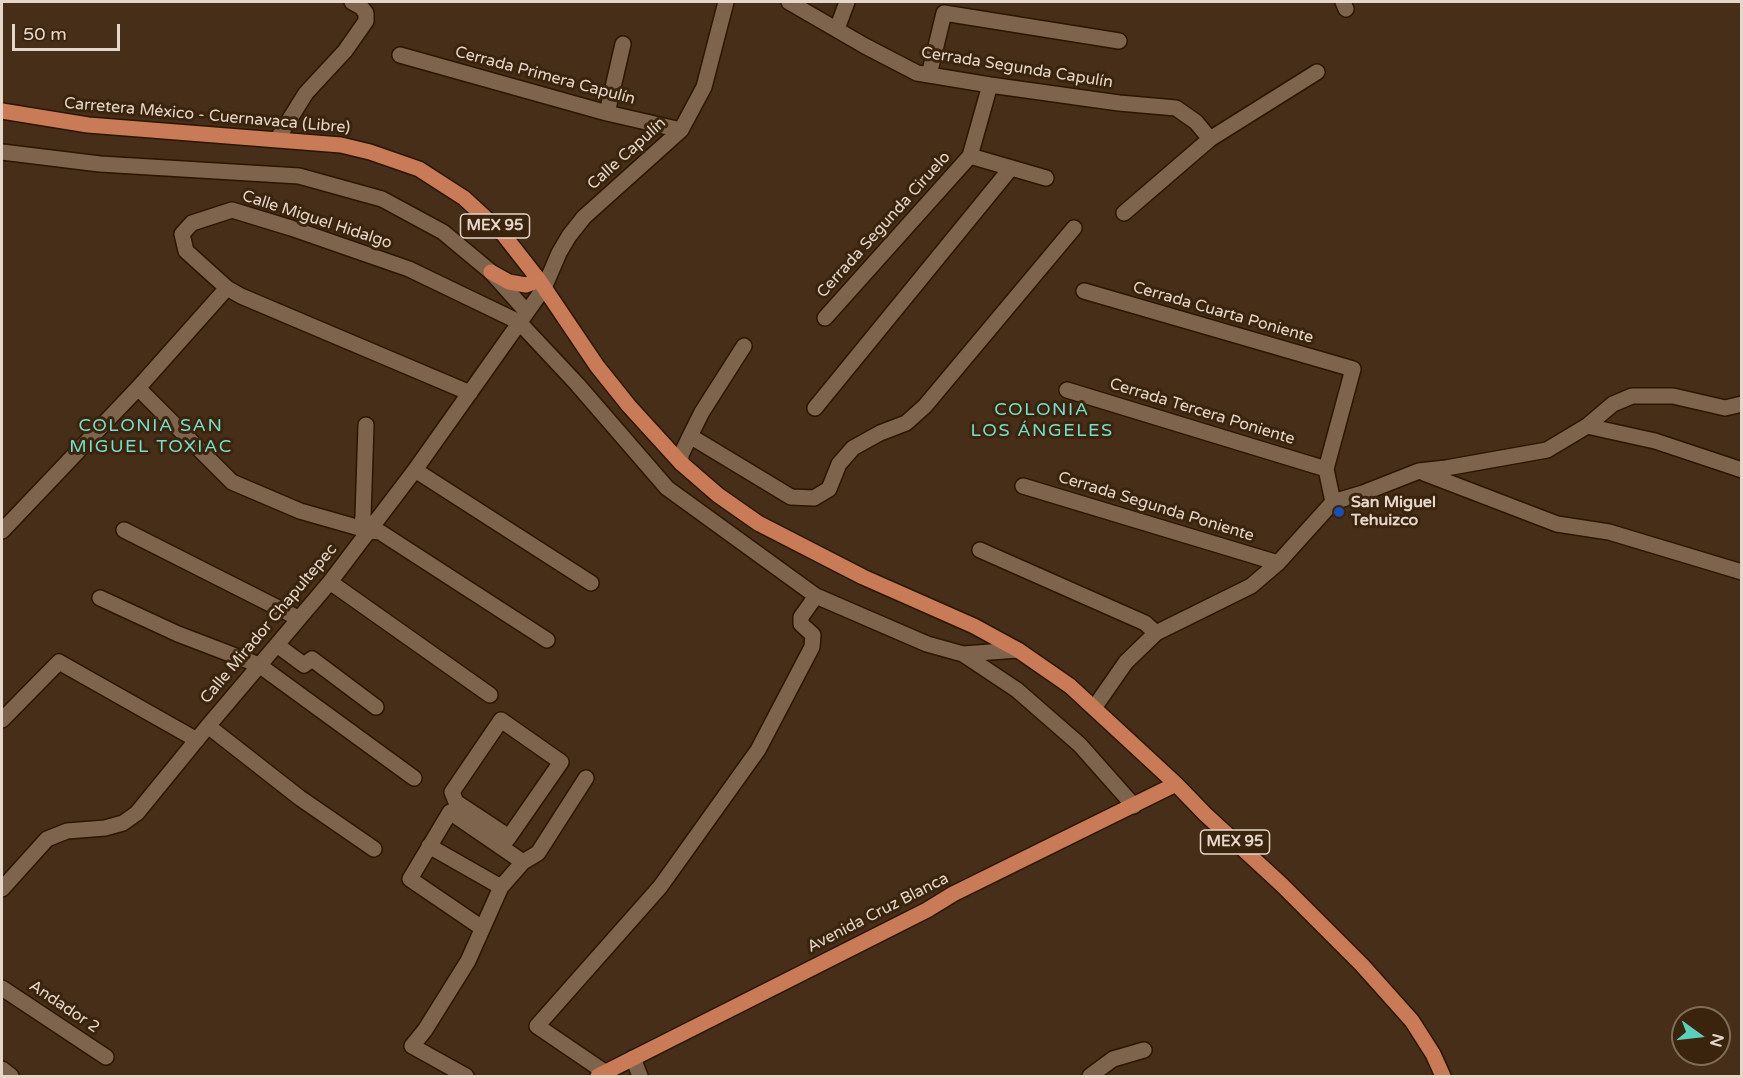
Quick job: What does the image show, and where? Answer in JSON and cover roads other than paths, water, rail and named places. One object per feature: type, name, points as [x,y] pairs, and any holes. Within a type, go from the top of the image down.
[{"type":"main road","name":"Carretera México - Cuernavaca (Libre)","points":[[2,111],[88,125],[278,138],[341,145],[370,152],[419,169],[464,198],[503,234],[541,284],[603,374],[681,464],[718,495],[758,523],[810,551],[974,626],[1018,650],[1070,686],[1176,784],[1362,964],[1412,1021],[1433,1054],[1443,1077]]},
{"type":"main road","points":[[491,272],[509,282],[526,285],[541,284]]},
{"type":"main road","name":"Avenida Cruz Blanca","points":[[602,1075],[927,910],[954,894],[1176,784]]},
{"type":"street","points":[[278,138],[306,93],[345,51],[366,21],[366,14],[361,7],[352,2]]},
{"type":"street","name":"Calle Capulín","points":[[523,317],[569,236],[584,217],[681,130],[704,87],[726,2]]},
{"type":"street","name":"Cerrada Segunda Capulín","points":[[789,2],[917,74],[1119,103],[1176,108],[1196,122],[1210,139]]},
{"type":"street","points":[[837,29],[847,2]]},
{"type":"street","points":[[929,75],[944,13],[1119,41]]},
{"type":"street","points":[[607,113],[623,44]]},
{"type":"street","name":"Cerrada Primera Capulín","points":[[400,55],[607,113],[681,130]]},
{"type":"street","points":[[1124,213],[1210,139],[1317,72]]},
{"type":"street","points":[[990,85],[970,156],[1046,178]]},
{"type":"street","points":[[2,152],[100,164],[299,176],[382,199],[443,232],[491,272],[523,317],[577,384],[666,488],[816,597],[927,644],[963,654],[1017,690],[1080,745],[1134,806]]},
{"type":"street","name":"Cerrada Segunda Ciruelo","points":[[825,318],[970,156]]},
{"type":"street","points":[[815,408],[1011,168]]},
{"type":"street","name":"Calle Miguel Hidalgo","points":[[470,393],[256,303],[227,288],[186,251],[182,234],[192,223],[232,210],[409,269],[523,317]]},
{"type":"street","points":[[690,436],[791,497],[814,498],[829,489],[839,464],[853,448],[880,433],[906,423],[926,406],[1074,228]]},
{"type":"street","points":[[2,531],[138,388],[227,288]]},
{"type":"street","name":"Cerrada Cuarta Poniente","points":[[1084,291],[1353,369],[1326,469]]},
{"type":"street","name":"Calle Mirador Chapultepec","points":[[2,889],[47,839],[67,831],[105,828],[123,823],[137,813],[330,582],[365,530],[415,470],[523,317]]},
{"type":"street","points":[[681,464],[681,455],[702,412],[744,346]]},
{"type":"street","points":[[138,388],[232,482],[300,511],[365,530],[380,532],[547,640]]},
{"type":"street","name":"Cerrada Tercera Poniente","points":[[1067,390],[1326,469]]},
{"type":"street","points":[[1094,708],[1126,662],[1156,633],[1251,586],[1278,563],[1333,502],[1419,471],[1547,450],[1587,426],[1613,404],[1632,396],[1674,396],[1725,408],[1742,404]]},
{"type":"street","points":[[365,530],[363,517],[366,425]]},
{"type":"street","points":[[1587,426],[1655,441],[1742,470]]},
{"type":"street","points":[[1326,469],[1333,502]]},
{"type":"street","points":[[415,470],[591,584]]},
{"type":"street","points":[[1419,471],[1557,524],[1609,532],[1742,572]]},
{"type":"street","name":"Cerrada Segunda Poniente","points":[[1023,486],[1278,563]]},
{"type":"street","points":[[124,530],[298,618]]},
{"type":"street","points":[[980,550],[1145,622],[1156,633]]},
{"type":"street","points":[[330,582],[490,694]]},
{"type":"street","points":[[602,1075],[537,1026],[660,887],[758,750],[812,647],[813,636],[801,624],[801,617],[816,597]]},
{"type":"street","points":[[100,598],[178,634],[259,665],[414,778]]},
{"type":"street","points":[[278,645],[304,666],[312,659],[376,707]]},
{"type":"street","points":[[963,654],[1018,650]]},
{"type":"street","points":[[2,720],[59,662],[198,740]]},
{"type":"street","points":[[505,842],[561,762],[501,720],[452,792],[456,802],[505,842],[523,862]]},
{"type":"street","points":[[208,726],[300,798],[374,849]]},
{"type":"street","points":[[466,1077],[412,1046],[468,961],[501,887],[523,862],[538,853],[586,778]]},
{"type":"street","points":[[483,928],[410,879],[450,812],[505,842]]},
{"type":"street","points":[[429,846],[501,887]]},
{"type":"street","name":"Andador 2","points":[[2,988],[106,1057]]},
{"type":"street","points":[[1090,1077],[1113,1059],[1144,1050]]},
{"type":"street","points":[[633,1059],[640,1077]]},
{"type":"street","points":[[2,1069],[11,1077]]},
{"type":"place","name":"San Miguel Tehuizco","points":[[1339,512]]},
{"type":"district","name":"COLONIA LOS ÁNGELES","points":[[1042,420]]},
{"type":"district","name":"COLONIA SAN MIGUEL TOXIAC","points":[[151,436]]}]
